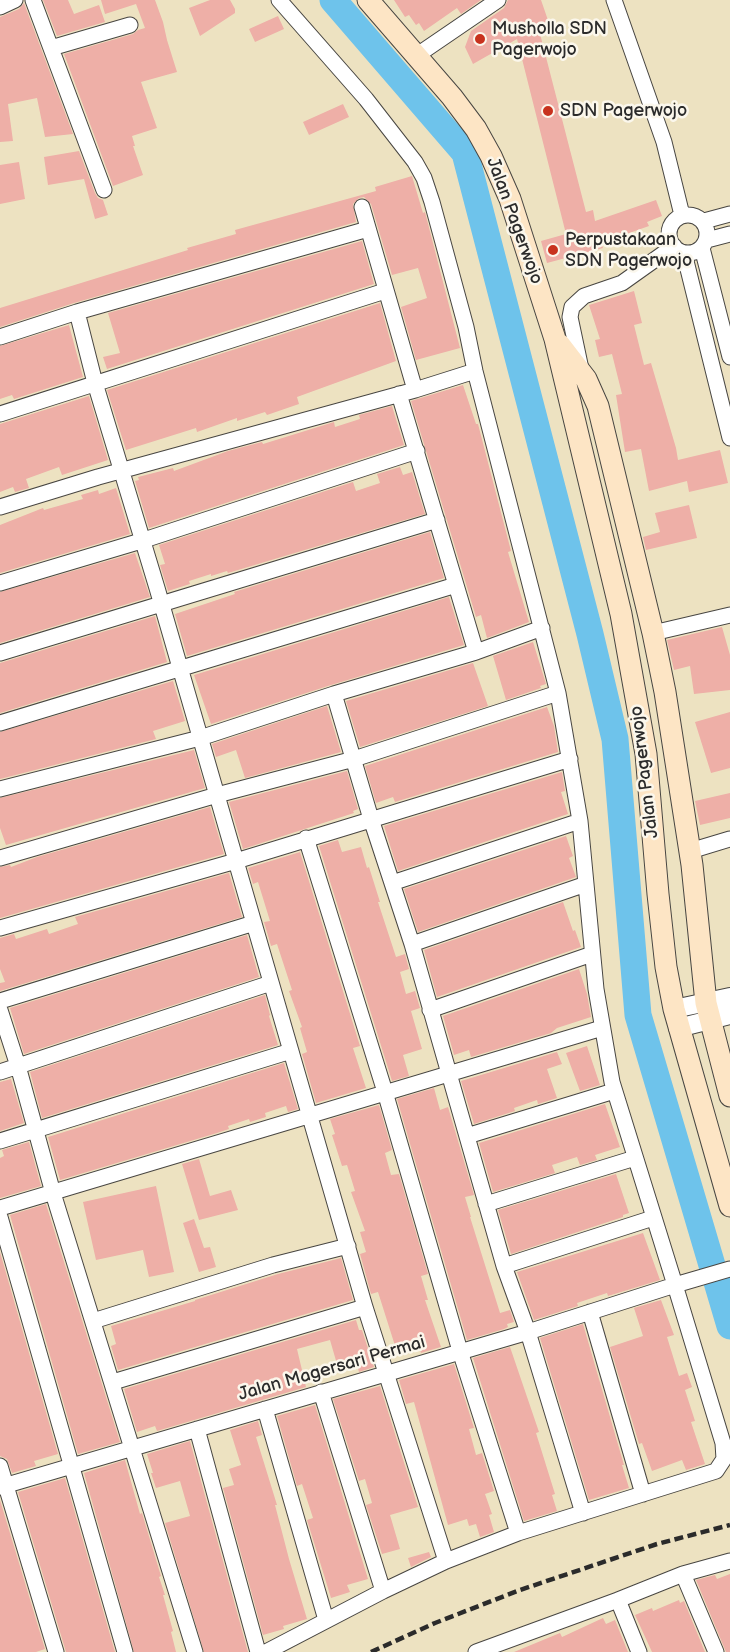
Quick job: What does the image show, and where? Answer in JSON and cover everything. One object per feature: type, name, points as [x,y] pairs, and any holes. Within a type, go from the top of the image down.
[{"type":"main road","name":"Jalan Pagerwojo","points":[[368,0],[464,113],[491,156],[510,199],[555,339],[621,614],[646,754],[665,961],[676,1019],[730,1206]]},
{"type":"main road","name":"Jalan Pagerwojo","points":[[555,339],[583,375],[598,406],[653,633],[665,692],[730,1096]]},
{"type":"main road","points":[[588,477],[614,469]]},
{"type":"street","points":[[33,0],[104,190]]},
{"type":"street","points":[[266,1652],[446,1561],[518,1533],[716,1471],[724,1460],[723,1443],[614,1091],[602,1028],[592,954],[580,821],[558,693],[475,371],[464,317],[432,202],[424,178],[415,162],[366,99],[279,0]]},
{"type":"street","points":[[416,56],[498,0]]},
{"type":"street","points":[[614,0],[664,142],[682,215]]},
{"type":"street","points":[[51,48],[130,25]]},
{"type":"street","points":[[362,207],[415,390]]},
{"type":"street","points":[[730,357],[705,244],[707,229],[704,221],[698,217],[690,214],[682,215],[670,226],[669,234],[679,250],[730,438]]},
{"type":"street","points":[[704,221],[730,214]]},
{"type":"street","points":[[0,337],[77,312],[368,229]]},
{"type":"street","points":[[583,375],[570,317],[572,307],[584,296],[622,283],[679,250],[696,252],[705,244],[730,234]]},
{"type":"street","points":[[0,414],[385,291]]},
{"type":"street","points":[[77,312],[95,383],[365,1306],[446,1561]]},
{"type":"street","points":[[0,507],[122,470],[415,390],[475,371]]},
{"type":"street","points":[[399,394],[476,652]]},
{"type":"street","points":[[0,583],[141,541],[417,451]]},
{"type":"street","points":[[0,653],[437,520]]},
{"type":"street","points":[[0,723],[456,585]]},
{"type":"street","points":[[653,633],[730,615]]},
{"type":"street","points":[[0,789],[200,738],[334,694],[476,652],[542,628]]},
{"type":"street","points":[[0,858],[217,795],[354,759],[558,693]]},
{"type":"street","points":[[334,694],[371,819],[412,944],[504,1266],[528,1332],[583,1513]]},
{"type":"street","points":[[0,928],[236,861],[570,759]]},
{"type":"street","points":[[392,883],[580,821]]},
{"type":"street","points":[[306,838],[385,1092],[460,1351],[518,1533]]},
{"type":"street","points":[[690,851],[730,839]]},
{"type":"street","points":[[412,944],[586,884]]},
{"type":"street","points":[[0,1001],[254,923]]},
{"type":"street","points":[[430,1010],[592,954]]},
{"type":"street","points":[[0,1072],[271,983]]},
{"type":"street","points":[[676,1019],[715,1013],[730,997]]},
{"type":"street","points":[[0,1010],[37,1130],[53,1193],[195,1652]]},
{"type":"street","points":[[0,1208],[602,1028]]},
{"type":"street","points":[[0,1142],[291,1051]]},
{"type":"street","points":[[466,1136],[614,1091]]},
{"type":"street","points":[[486,1204],[635,1158]]},
{"type":"street","points":[[0,1217],[125,1652]]},
{"type":"street","points":[[504,1266],[653,1218]]},
{"type":"street","points":[[93,1321],[273,1265],[348,1246]]},
{"type":"street","name":"Jalan Magersari Permai","points":[[3,1486],[528,1332],[730,1269]]},
{"type":"street","points":[[113,1382],[365,1306]]},
{"type":"street","points":[[590,1312],[643,1494]]},
{"type":"street","points":[[321,1392],[383,1591]]},
{"type":"street","points":[[264,1409],[326,1620]]},
{"type":"street","points":[[197,1428],[258,1652]]},
{"type":"street","points":[[0,1466],[3,1486],[56,1652]]},
{"type":"street","points":[[476,1652],[683,1574],[730,1560]]},
{"type":"street","points":[[683,1574],[716,1652]]},
{"type":"street","points":[[618,1600],[639,1652]]},
{"type":"building","points":[[43,0],[68,0],[74,14],[99,5],[105,22],[57,36]]},
{"type":"building","points":[[101,0],[155,0],[177,72],[141,82],[157,128],[132,136],[143,175],[113,186],[64,54],[133,34],[145,28],[136,4],[105,14]]},
{"type":"building","points":[[210,0],[230,0],[235,13],[200,36],[189,8]]},
{"type":"building","points":[[394,0],[481,0],[461,14],[457,8],[424,31],[419,23],[416,25],[409,15],[405,17]]},
{"type":"building","points":[[508,0],[541,0],[550,26],[539,30],[586,212],[593,210],[595,221],[656,200],[662,216],[647,222],[649,226],[601,243],[603,248],[547,263],[541,241],[566,234],[517,39],[473,64],[465,47],[471,31],[504,8]]},
{"type":"building","points":[[24,3],[73,134],[45,137],[37,98],[8,104],[13,141],[0,142],[0,17],[19,9]]},
{"type":"building","points":[[278,16],[284,29],[255,42],[249,29]]},
{"type":"building","points":[[343,104],[349,117],[309,135],[303,122]]},
{"type":"building","points":[[79,151],[95,193],[103,200],[108,215],[95,219],[84,179],[48,185],[44,157]]},
{"type":"building","points":[[19,162],[25,199],[0,204],[0,165]]},
{"type":"building","points":[[412,176],[423,213],[425,212],[460,348],[416,360],[401,307],[427,298],[418,268],[392,275],[371,204],[364,197],[359,198],[353,204],[356,222],[74,303],[0,327],[0,308],[188,250],[187,248],[236,234],[235,230],[376,191],[375,187]]},
{"type":"building","points":[[362,241],[374,284],[107,369],[103,357],[120,353],[108,313]]},
{"type":"building","points":[[634,291],[642,323],[634,325],[644,365],[651,363],[678,460],[720,450],[728,483],[689,492],[687,481],[649,491],[641,449],[625,452],[616,395],[622,394],[612,354],[599,357],[595,340],[600,339],[589,305]]},
{"type":"building","points":[[380,303],[396,361],[297,397],[299,404],[267,415],[265,412],[237,421],[237,418],[197,432],[196,428],[126,450],[107,390]]},
{"type":"building","points":[[69,325],[83,377],[14,399],[12,395],[0,399],[0,346]]},
{"type":"building","points":[[463,385],[476,424],[478,424],[511,551],[508,552],[529,622],[487,638],[481,615],[476,617],[411,401]]},
{"type":"building","points":[[89,396],[108,460],[62,475],[59,467],[26,479],[29,488],[15,492],[13,487],[0,492],[0,424]]},
{"type":"building","points":[[392,406],[404,445],[149,528],[135,481],[139,480],[138,477],[173,468],[174,471],[228,451],[262,442],[263,444],[334,422],[335,427],[360,419],[359,415]]},
{"type":"building","points":[[400,467],[403,475],[412,472],[425,514],[228,573],[227,571],[211,576],[211,574],[168,591],[160,565],[165,564],[159,545],[353,482],[356,491],[380,483],[377,474]]},
{"type":"building","points":[[116,488],[130,534],[0,573],[0,525],[43,508],[44,510],[83,499],[81,495],[98,490],[99,494]]},
{"type":"building","points":[[689,505],[697,538],[646,550],[643,537],[660,532],[655,513]]},
{"type":"building","points":[[430,532],[444,578],[187,656],[175,614],[235,594],[234,592]]},
{"type":"building","points":[[135,553],[150,597],[0,643],[0,592]]},
{"type":"building","points":[[449,597],[464,645],[211,724],[194,675]]},
{"type":"building","points":[[155,616],[167,662],[0,713],[0,663]]},
{"type":"building","points":[[722,627],[730,655],[730,690],[694,694],[690,666],[674,670],[667,640]]},
{"type":"building","points":[[533,642],[546,684],[540,686],[541,688],[506,700],[493,656]]},
{"type":"building","points":[[473,663],[488,706],[360,747],[346,701]]},
{"type":"building","points":[[173,681],[185,721],[153,731],[156,739],[0,779],[0,732]]},
{"type":"building","points":[[327,706],[341,752],[245,778],[236,750],[216,757],[212,744]]},
{"type":"building","points":[[547,707],[554,726],[558,752],[395,802],[393,797],[376,803],[365,766]]},
{"type":"building","points":[[730,712],[730,768],[711,773],[695,722]]},
{"type":"building","points":[[194,750],[205,788],[6,845],[0,828],[0,798]]},
{"type":"building","points":[[347,771],[358,809],[353,811],[354,813],[243,849],[229,802]]},
{"type":"building","points":[[562,772],[565,791],[561,792],[568,814],[398,871],[384,826]]},
{"type":"building","points":[[730,793],[730,818],[700,825],[695,801]]},
{"type":"building","points":[[210,807],[224,854],[0,918],[0,867],[10,865],[11,867],[37,857]]},
{"type":"building","points":[[566,836],[573,856],[569,858],[576,877],[418,932],[404,889]]},
{"type":"building","points":[[338,840],[342,852],[361,847],[396,957],[405,954],[409,969],[400,972],[406,994],[415,991],[420,1008],[411,1011],[422,1049],[403,1055],[409,1076],[392,1081],[319,846]]},
{"type":"building","points":[[300,852],[360,1046],[353,1048],[366,1088],[316,1103],[302,1054],[307,1052],[300,1028],[302,1027],[289,991],[292,990],[277,944],[271,946],[264,922],[270,921],[258,882],[253,884],[248,868]]},
{"type":"building","points":[[229,873],[242,917],[0,991],[0,983],[5,982],[0,969],[0,938],[14,934],[16,939],[47,929],[49,934],[78,924],[75,917]]},
{"type":"building","points":[[563,902],[581,947],[437,997],[424,950]]},
{"type":"building","points":[[247,935],[259,977],[24,1054],[10,1008]]},
{"type":"building","points":[[579,969],[591,1017],[557,1028],[551,1033],[471,1057],[469,1050],[454,1055],[443,1016]]},
{"type":"building","points":[[265,995],[278,1045],[42,1118],[30,1072]]},
{"type":"building","points":[[587,1046],[600,1085],[580,1091],[566,1053]]},
{"type":"building","points":[[557,1052],[562,1064],[547,1069],[557,1098],[538,1104],[537,1100],[514,1108],[515,1111],[474,1124],[461,1081]]},
{"type":"building","points":[[284,1063],[298,1109],[288,1112],[286,1106],[265,1113],[266,1117],[250,1122],[249,1119],[228,1126],[229,1129],[217,1133],[60,1180],[48,1137]]},
{"type":"building","points":[[11,1079],[24,1123],[0,1131],[0,1082]]},
{"type":"building","points":[[434,1088],[440,1110],[448,1107],[474,1195],[465,1197],[500,1313],[510,1310],[514,1322],[507,1324],[508,1327],[504,1329],[467,1340],[397,1099]]},
{"type":"building","points":[[605,1104],[620,1147],[595,1155],[597,1160],[580,1165],[577,1157],[552,1165],[555,1173],[493,1192],[479,1143]]},
{"type":"building","points":[[379,1105],[392,1150],[385,1153],[391,1175],[399,1174],[428,1274],[421,1276],[428,1300],[425,1300],[441,1347],[421,1353],[419,1346],[397,1352],[378,1292],[371,1294],[360,1254],[366,1252],[360,1232],[365,1231],[351,1192],[355,1191],[347,1165],[342,1166],[332,1135],[335,1134],[330,1119]]},
{"type":"building","points":[[29,1142],[41,1186],[0,1198],[0,1158],[4,1156],[2,1150]]},
{"type":"building","points":[[199,1159],[210,1196],[231,1190],[238,1210],[199,1220],[182,1164]]},
{"type":"building","points":[[616,1174],[629,1213],[623,1217],[511,1254],[498,1210]]},
{"type":"building","points":[[156,1186],[174,1272],[149,1277],[143,1250],[96,1260],[83,1202]]},
{"type":"building","points":[[46,1204],[120,1442],[78,1454],[10,1215]]},
{"type":"building","points":[[194,1219],[204,1248],[210,1247],[216,1267],[199,1272],[183,1223]]},
{"type":"building","points":[[643,1233],[660,1280],[608,1296],[607,1293],[577,1303],[578,1306],[534,1320],[517,1272]]},
{"type":"building","points":[[0,1252],[58,1454],[34,1461],[36,1466],[12,1473],[7,1459],[0,1456]]},
{"type":"building","points":[[341,1258],[353,1300],[118,1370],[111,1346],[116,1344],[111,1326],[278,1274]]},
{"type":"building","points":[[661,1300],[674,1335],[667,1337],[679,1376],[687,1373],[692,1387],[685,1390],[695,1421],[691,1422],[705,1464],[686,1470],[682,1460],[652,1471],[642,1443],[639,1444],[610,1347],[643,1336],[634,1308]]},
{"type":"building","points":[[356,1320],[359,1330],[362,1330],[374,1367],[359,1372],[357,1365],[339,1371],[330,1340],[297,1349],[306,1387],[157,1431],[155,1426],[137,1432],[124,1389]]},
{"type":"building","points":[[583,1324],[629,1488],[589,1500],[540,1338]]},
{"type":"building","points":[[510,1347],[539,1432],[536,1433],[555,1494],[552,1495],[557,1511],[524,1521],[473,1358]]},
{"type":"building","points":[[454,1364],[474,1428],[469,1429],[476,1455],[482,1453],[494,1491],[485,1494],[492,1514],[489,1515],[494,1532],[480,1537],[476,1524],[469,1526],[467,1519],[448,1525],[414,1402],[406,1404],[399,1380]]},
{"type":"building","points":[[380,1386],[418,1507],[390,1515],[400,1549],[382,1554],[366,1505],[372,1503],[365,1479],[359,1481],[333,1399]]},
{"type":"building","points":[[315,1405],[368,1579],[347,1585],[350,1592],[331,1598],[307,1520],[313,1518],[302,1484],[297,1486],[277,1416]]},
{"type":"building","points":[[258,1421],[262,1435],[256,1437],[277,1505],[275,1505],[289,1559],[307,1619],[263,1635],[223,1488],[234,1485],[229,1469],[241,1465],[230,1430]]},
{"type":"building","points":[[190,1441],[248,1652],[204,1652],[165,1523],[190,1516],[180,1481],[156,1488],[151,1473],[153,1473],[147,1454]]},
{"type":"building","points":[[125,1460],[161,1576],[159,1577],[165,1595],[163,1595],[176,1652],[134,1652],[84,1473]]},
{"type":"building","points":[[65,1478],[115,1652],[66,1652],[18,1492]]},
{"type":"building","points":[[0,1500],[45,1649],[36,1652],[0,1652]]},
{"type":"building","points":[[429,1552],[431,1557],[411,1567],[408,1558]]},
{"type":"building","points":[[730,1574],[730,1652],[726,1652],[696,1580],[715,1575],[717,1579]]},
{"type":"building","points":[[679,1600],[680,1603],[684,1601],[705,1652],[652,1652],[635,1615],[652,1608],[653,1611]]},
{"type":"building","points":[[603,1618],[606,1624],[615,1620],[628,1652],[514,1652],[560,1633],[562,1637]]},
{"type":"waterway","points":[[333,0],[465,153],[590,634],[615,739],[638,1015],[730,1326]]},
{"type":"railway","points":[[371,1652],[435,1623],[520,1590],[657,1544],[730,1525]]},
{"type":"place","name":"Musholla SDN Pagerwojo","points":[[480,39]]},
{"type":"place","name":"SDN Pagerwojo","points":[[548,111]]},
{"type":"place","name":"Perpustakaan SDN Pagerwojo","points":[[553,250]]}]
